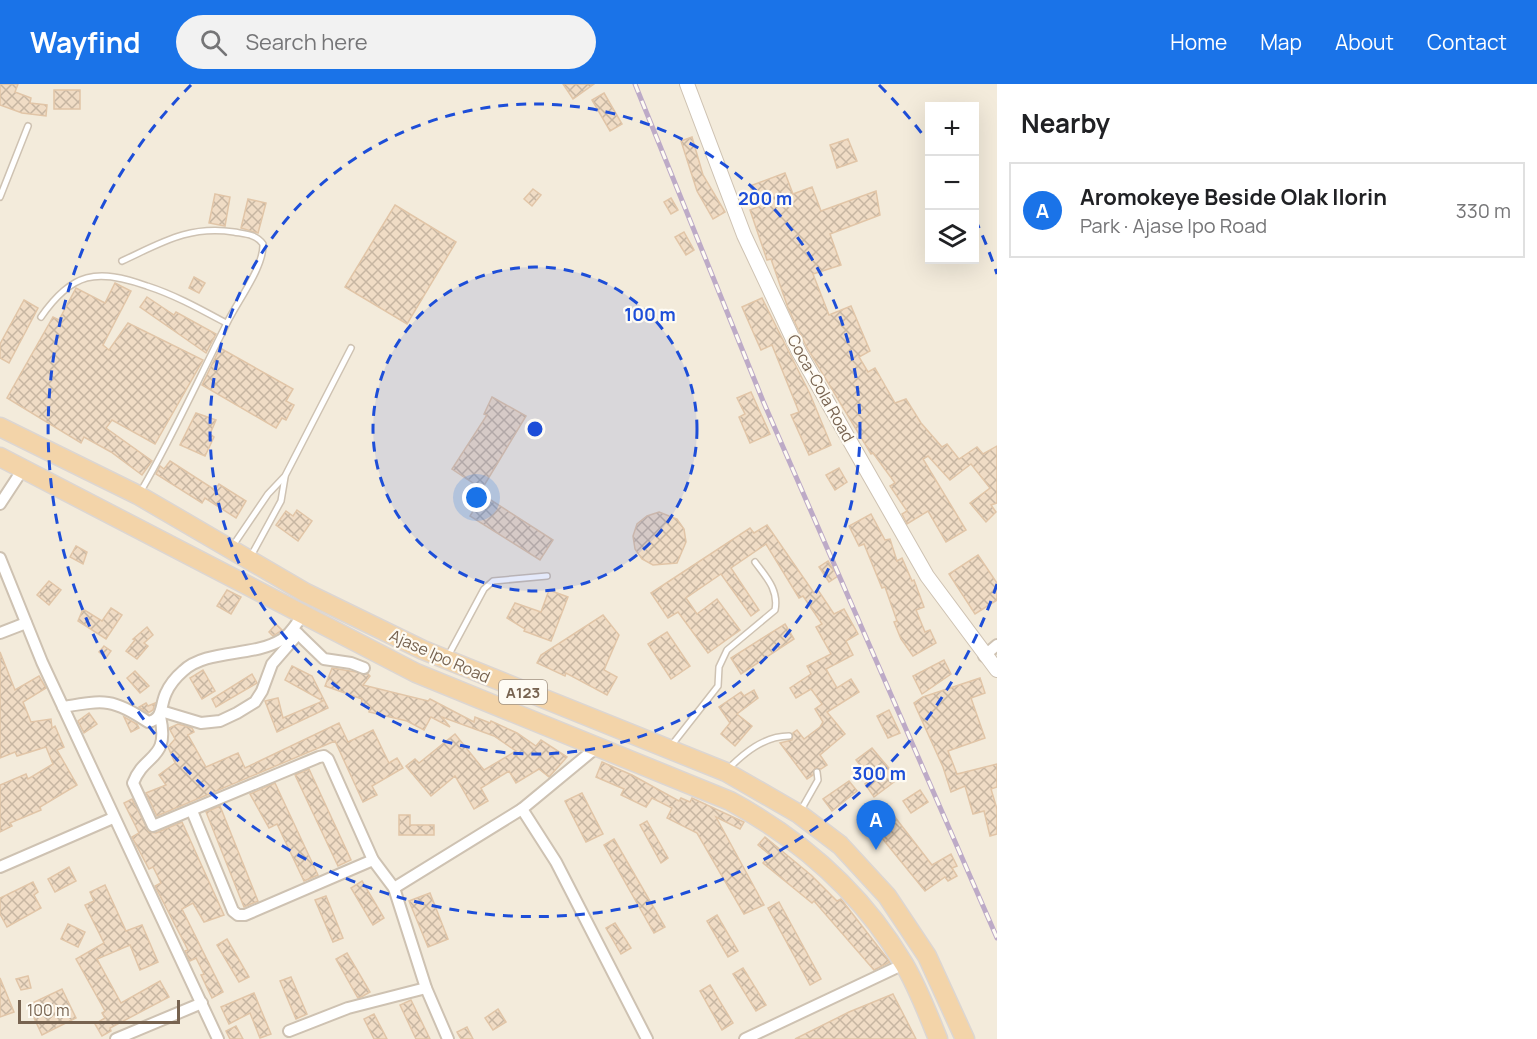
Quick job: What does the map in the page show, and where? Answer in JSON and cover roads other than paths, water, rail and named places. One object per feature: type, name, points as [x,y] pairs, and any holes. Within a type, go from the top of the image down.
[{"type":"highway","name":"Ajase Ipo Road","points":[[0,427],[138,495],[306,593],[443,659],[726,772],[799,814],[840,845],[887,896],[927,956],[965,1039]]},
{"type":"highway","name":"Ajase Ipo Road","points":[[0,457],[297,626],[730,801],[790,837],[847,888],[904,964],[938,1039]]},
{"type":"highway","points":[[431,680],[443,659]]},
{"type":"street","name":"Coca-Cola Road","points":[[687,84],[744,235],[799,351],[927,576],[984,656],[997,670]]},
{"type":"street","points":[[0,504],[23,469]]},
{"type":"street","points":[[0,558],[26,623],[113,818],[218,1039]]},
{"type":"street","points":[[0,633],[26,623]]},
{"type":"street","points":[[297,626],[324,659],[364,668]]},
{"type":"street","points":[[297,626],[280,641],[200,661],[186,668],[165,693],[160,714],[164,735],[156,756],[139,773],[133,783],[153,826],[324,756],[373,860],[394,888],[426,988],[448,1039]]},
{"type":"street","points":[[63,707],[101,700],[112,702],[148,722],[160,714],[201,723],[220,721],[255,702],[262,692],[272,664],[297,626]]},
{"type":"street","points":[[984,656],[997,645]]},
{"type":"street","points":[[394,888],[522,809],[597,747]]},
{"type":"street","points":[[522,809],[556,862],[647,1039]]},
{"type":"street","points":[[192,811],[233,911],[238,915],[245,915],[373,860]]},
{"type":"street","points":[[0,867],[113,818]]},
{"type":"street","points":[[745,1039],[904,964]]},
{"type":"street","points":[[289,1031],[348,1008],[426,988]]},
{"type":"street","points":[[116,1039],[202,1004]]},
{"type":"lane","points":[[0,197],[28,126]]},
{"type":"lane","points":[[122,261],[184,233],[213,229],[249,234],[259,239],[263,250],[174,435],[138,495]]},
{"type":"lane","points":[[41,317],[55,297],[74,283],[106,274],[176,296],[226,323]]},
{"type":"lane","points":[[231,549],[268,494],[285,476],[351,348]]},
{"type":"lane","points":[[249,560],[281,501],[285,476]]},
{"type":"lane","points":[[668,750],[687,722],[718,686],[719,667],[727,650],[774,610],[777,600],[775,591],[755,562]]},
{"type":"lane","points":[[443,659],[484,589],[494,580],[547,576]]},
{"type":"lane","points":[[726,772],[743,754],[775,736],[789,736]]},
{"type":"lane","points":[[799,814],[818,780],[817,772]]},
{"type":"railway","points":[[635,84],[763,401],[997,938]]},
{"type":"place","name":"Aromokeye Beside Olak Ilorin","points":[[876,850]]}]
